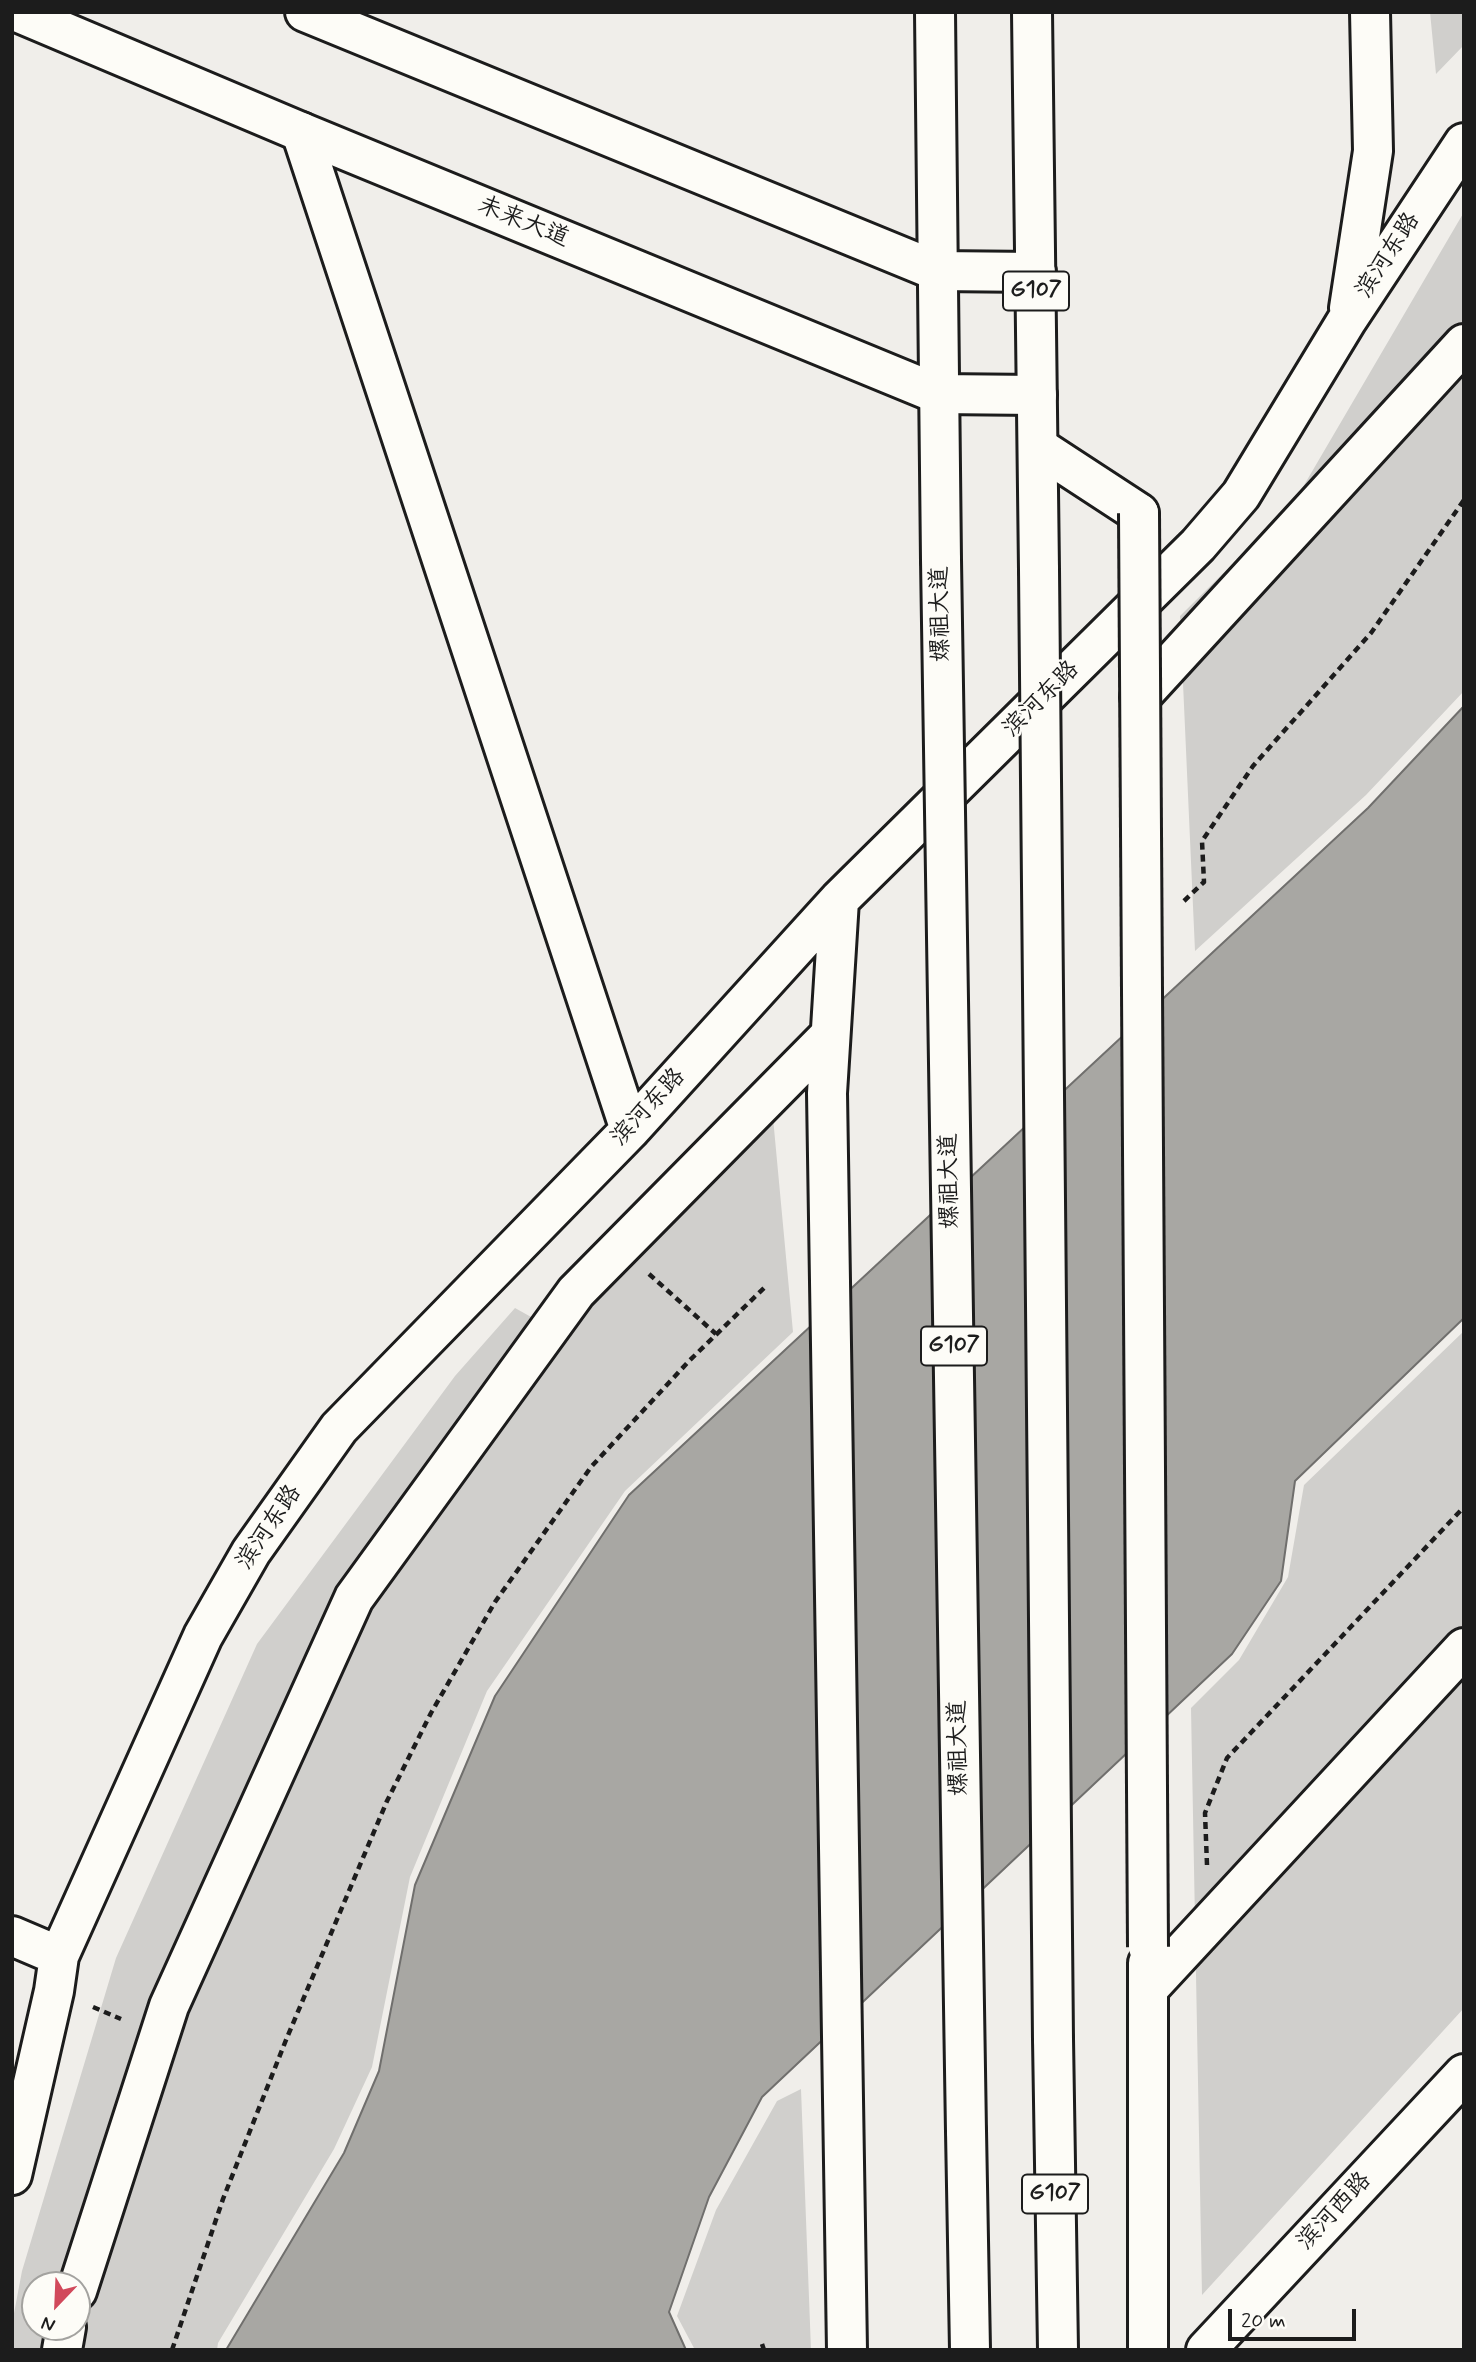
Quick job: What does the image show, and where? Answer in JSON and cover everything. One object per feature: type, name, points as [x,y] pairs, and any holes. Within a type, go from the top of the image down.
[{"type":"main road","name":"未来大道","points":[[17,12],[938,394],[1037,395]]},
{"type":"main road","points":[[304,12],[937,271],[1035,272]]},
{"type":"main road","name":"嫘祖大道","points":[[935,12],[938,394],[970,2350]]},
{"type":"main road","name":"G107","points":[[1032,12],[1058,2350]]},
{"type":"main road","points":[[1347,320],[1373,151],[1370,12]]},
{"type":"main road","points":[[301,132],[630,1130]]},
{"type":"main road","name":"滨河东路","points":[[12,2175],[56,1974],[203,1636],[251,1552],[340,1428],[630,1130],[839,900],[1198,545],[1241,495],[1347,320],[1464,143]]},
{"type":"main road","points":[[1140,697],[1464,344]]},
{"type":"main road","points":[[1038,447],[1139,513],[1149,1989],[1148,2350]]},
{"type":"main road","points":[[839,900],[827,1093],[847,2350]]},
{"type":"main road","points":[[83,2271],[169,2006],[354,1598],[576,1292],[830,1035]]},
{"type":"main road","points":[[1149,1989],[1464,1648]]},
{"type":"main road","points":[[12,1936],[56,1974]]},
{"type":"main road","name":"滨河西路","points":[[1206,2350],[1464,2074]]},
{"type":"path","points":[[1183,902],[1204,882],[1202,841],[1253,766],[1371,633],[1464,500]]},
{"type":"path","points":[[619,1248],[716,1334]]},
{"type":"path","points":[[172,2350],[223,2199],[286,2040],[387,1801],[431,1713],[495,1602],[591,1467],[716,1334],[766,1286]]},
{"type":"path","points":[[1207,1873],[1205,1813],[1227,1758],[1464,1507]]},
{"type":"path","points":[[56,1974],[160,2034]]},
{"type":"shaded area","points":[[1430,12],[1464,12],[1464,45],[1436,74]]},
{"type":"shaded area","points":[[1464,212],[1464,691],[1366,795],[1195,951],[1180,616],[1293,504]]},
{"type":"shaded area","points":[[1464,706],[1464,1318],[1295,1481],[1281,1581],[1232,1654],[762,2097],[709,2197],[669,2312],[686,2350],[226,2350],[344,2153],[379,2071],[415,1885],[495,1696],[629,1495],[1368,808]]},
{"type":"shaded area","points":[[772,1107],[793,1332],[625,1491],[487,1691],[410,1877],[372,2067],[334,2149],[218,2343],[217,2350],[12,2350],[12,2324],[21,2276],[21,2341],[91,2341],[91,2271],[22,2271],[116,1958],[257,1644],[455,1376],[515,1308],[558,1332]]},
{"type":"shaded area","points":[[1464,1331],[1464,2008],[1202,2295],[1191,1708],[1239,1660],[1288,1577],[1304,1485]]},
{"type":"shaded area","points":[[801,2089],[811,2350],[695,2350],[677,2316],[716,2210],[777,2101]]}]
